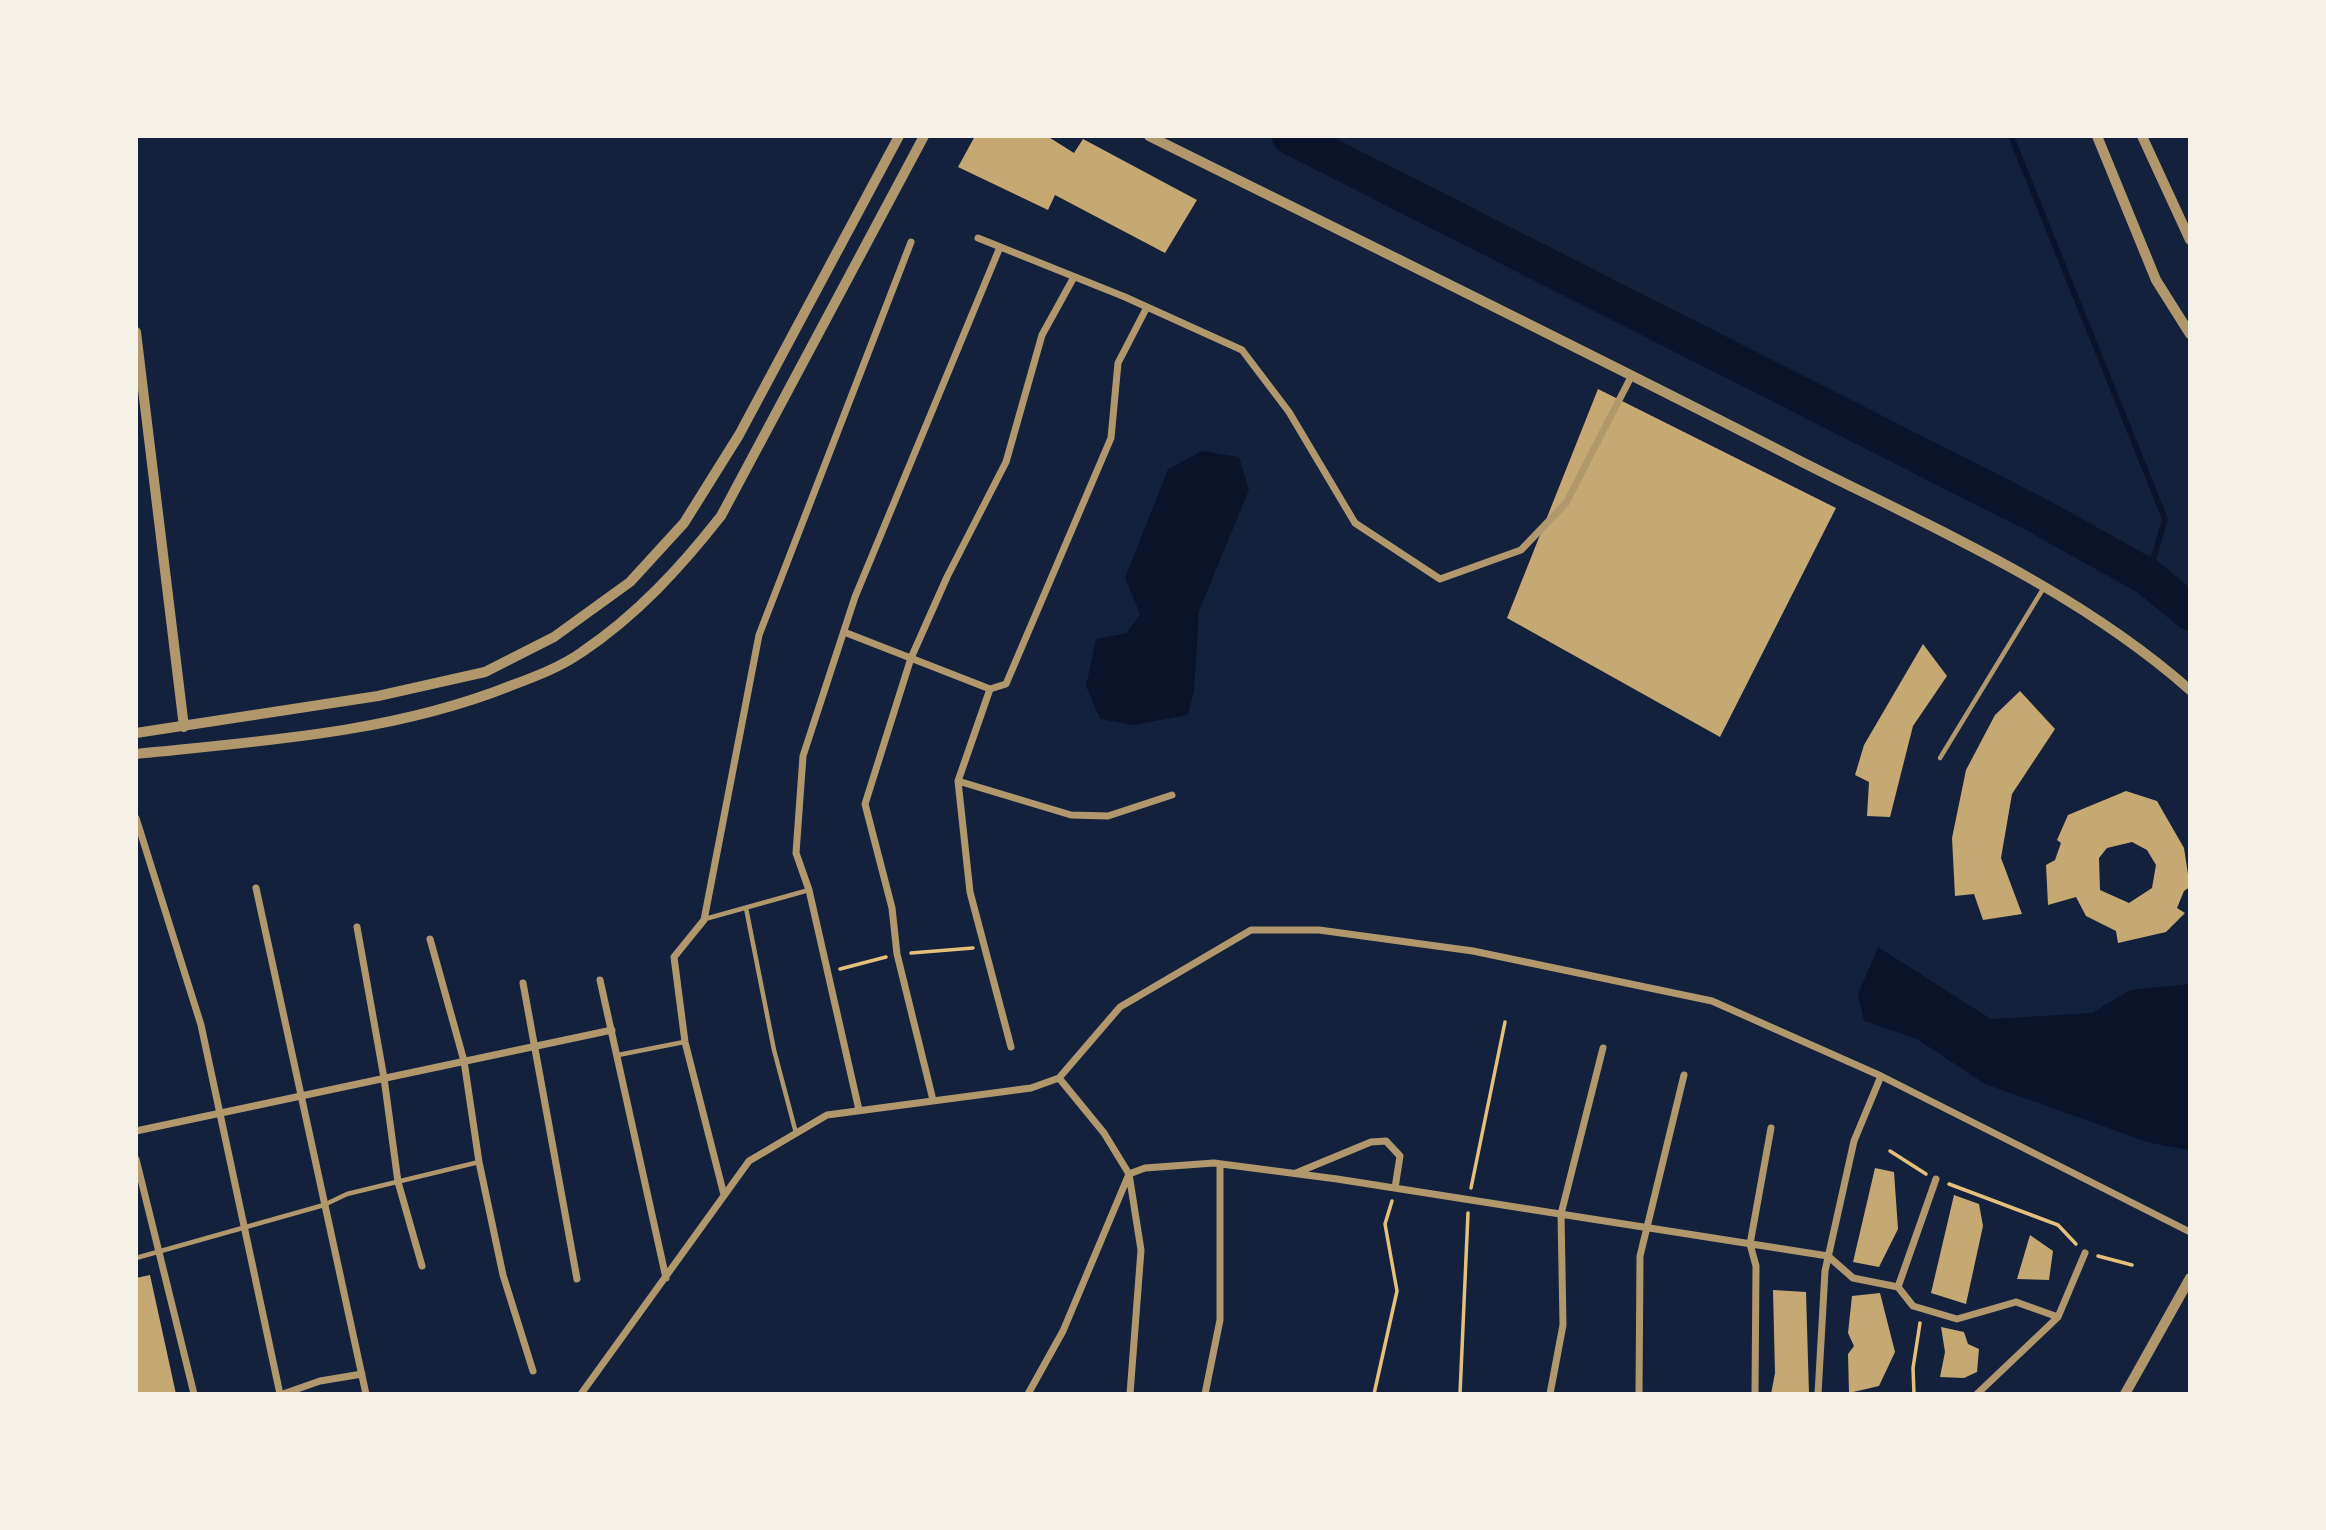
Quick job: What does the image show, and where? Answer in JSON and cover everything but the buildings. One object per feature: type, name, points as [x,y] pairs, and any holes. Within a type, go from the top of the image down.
[{"type":"street","points":[[136,733],[378,696],[485,672],[555,637],[630,582],[684,523],[739,435],[899,136]]},
{"type":"street","points":[[136,754],[359,728],[423,715],[475,700],[529,679],[580,654],[623,622],[677,571],[721,516],[924,136]]},
{"type":"street","points":[[1149,136],[1632,375],[2045,586],[2165,668],[2189,690]]},
{"type":"street","points":[[2098,136],[2156,280],[2189,334]]},
{"type":"street","points":[[2142,136],[2189,240]]},
{"type":"street","points":[[978,238],[1147,307],[1242,350],[1289,412],[1355,523],[1440,579],[1521,550],[1566,503],[1632,375]]},
{"type":"street","points":[[724,1195],[685,1042],[674,957],[704,920],[759,635],[911,242]]},
{"type":"street","points":[[859,1110],[809,890],[796,853],[803,756],[855,597],[1000,247]]},
{"type":"street","points":[[933,1100],[897,954],[892,908],[865,804],[911,658],[947,577],[1006,462],[1042,335],[1074,277]]},
{"type":"street","points":[[844,632],[990,689],[1006,684],[1111,438],[1118,363],[1147,307]]},
{"type":"street","points":[[136,332],[184,727]]},
{"type":"street","points":[[990,689],[958,781],[970,892],[982,947],[1011,1047]]},
{"type":"street","points":[[958,781],[1071,815],[1108,816],[1172,795]]},
{"type":"street","points":[[136,818],[201,1025],[281,1394],[320,1381],[362,1374]]},
{"type":"street","points":[[256,888],[366,1394]]},
{"type":"street","points":[[357,927],[384,1078],[398,1182],[422,1266]]},
{"type":"street","points":[[581,1394],[748,1161],[827,1115],[1031,1088],[1059,1078],[1120,1007],[1251,930],[1305,930],[1473,951],[1712,1001],[1881,1076],[2189,1232]]},
{"type":"street","points":[[430,939],[464,1061],[479,1162],[503,1275],[533,1371]]},
{"type":"street","points":[[600,980],[666,1278]]},
{"type":"street","points":[[523,983],[577,1279]]},
{"type":"street","points":[[136,1131],[612,1030]]},
{"type":"street","points":[[1550,1394],[1563,1325],[1561,1214],[1603,1048]]},
{"type":"street","points":[[1639,1394],[1640,1256],[1684,1075]]},
{"type":"street","points":[[1818,1394],[1828,1256],[1854,1141],[1881,1076]]},
{"type":"street","points":[[1059,1078],[1104,1133],[1129,1174],[1141,1250],[1130,1394]]},
{"type":"street","points":[[1755,1394],[1756,1266],[1750,1244],[1771,1128]]},
{"type":"street","points":[[1295,1174],[1371,1142],[1386,1140],[1400,1156],[1395,1188]]},
{"type":"street","points":[[136,1159],[194,1394]]},
{"type":"street","points":[[1205,1394],[1220,1320],[1220,1164]]},
{"type":"street","points":[[1028,1394],[1063,1331],[1129,1174],[1145,1168],[1220,1164],[1395,1188],[1828,1256],[1853,1278],[1898,1287],[1913,1306],[1957,1319],[2016,1302],[2058,1317]]},
{"type":"street","points":[[1898,1287],[1936,1180]]},
{"type":"street","points":[[1977,1394],[2058,1317],[2085,1253]]},
{"type":"street","points":[[2125,1394],[2189,1278]]},
{"type":"lane","points":[[1940,758],[2045,586]]},
{"type":"lane","points":[[704,920],[809,890]]},
{"type":"lane","points":[[746,908],[776,1061],[796,1133]]},
{"type":"lane","points":[[618,1055],[685,1042]]},
{"type":"lane","points":[[136,1258],[324,1205],[347,1194],[479,1162]]},
{"type":"path","points":[[827,972],[897,954],[982,947]]},
{"type":"path","points":[[1889,1150],[1936,1180],[2058,1225],[2085,1253],[2132,1265]]},
{"type":"path","points":[[1374,1394],[1397,1291],[1385,1224],[1395,1188]]},
{"type":"path","points":[[1914,1394],[1913,1368],[1922,1309]]},
{"type":"water","points":[[1202,451],[1239,457],[1249,490],[1199,611],[1194,690],[1188,715],[1133,725],[1100,719],[1086,686],[1096,639],[1127,633],[1140,614],[1125,578],[1168,469]]},
{"type":"water","points":[[1878,947],[1991,1019],[2092,1013],[2130,990],[2189,984],[2189,1150],[2150,1143],[1985,1084],[1917,1039],[1864,1021],[1858,994]]},
{"type":"waterway","points":[[1290,136],[2035,514],[2148,577],[2190,612]]},
{"type":"waterway","points":[[2011,136],[2165,519],[2148,577]]}]
